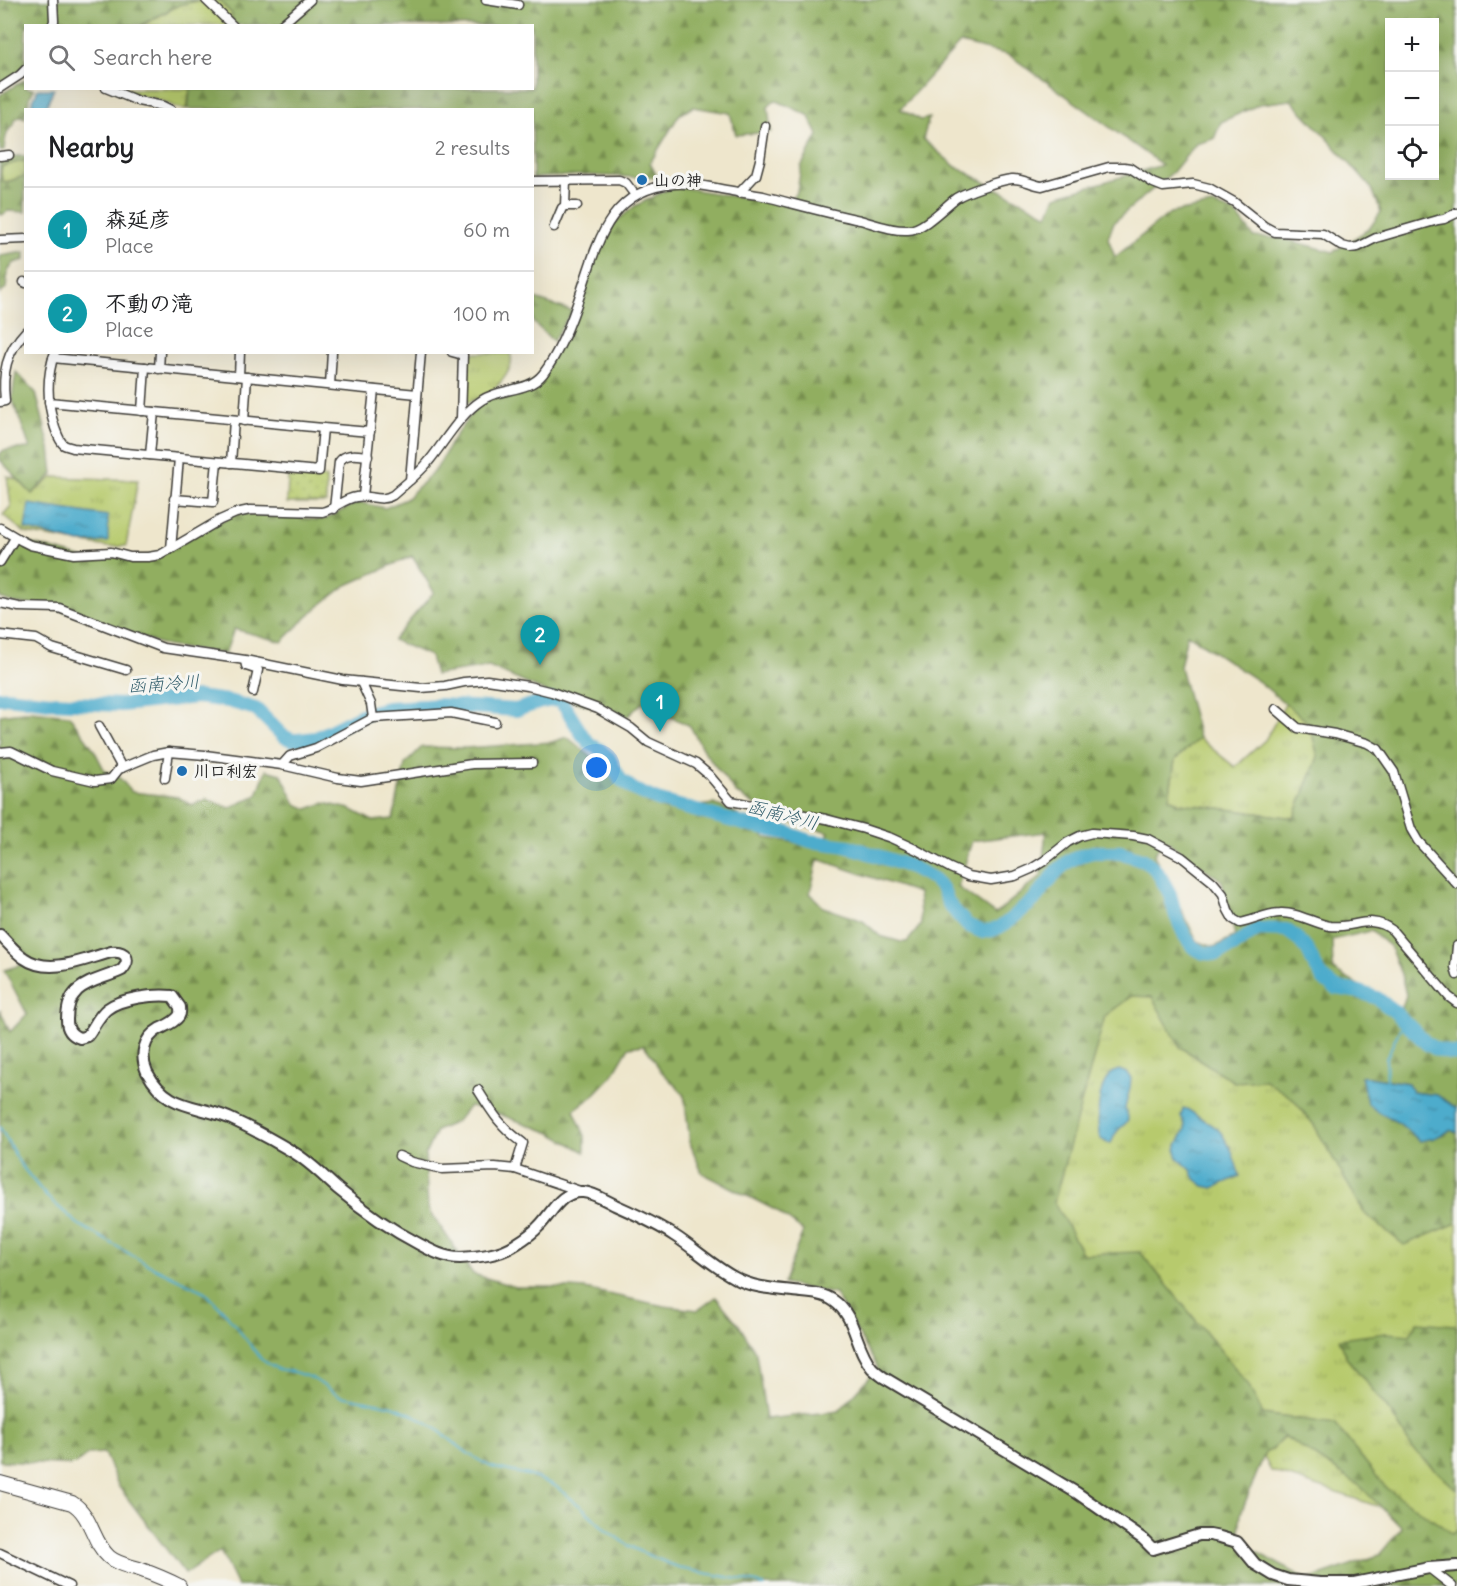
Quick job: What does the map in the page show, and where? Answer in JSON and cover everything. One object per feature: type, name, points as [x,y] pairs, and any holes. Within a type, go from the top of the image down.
[{"type":"main road","points":[[0,1483],[72,1503],[81,1509],[99,1544],[110,1558],[174,1585]]},
{"type":"street","points":[[53,0],[53,24]]},
{"type":"street","points":[[206,0],[230,24]]},
{"type":"street","points":[[282,24],[310,0]]},
{"type":"street","points":[[486,0],[518,5]]},
{"type":"street","points":[[0,88],[24,71]]},
{"type":"street","points":[[111,90],[138,101],[168,108]]},
{"type":"street","points":[[739,193],[756,175],[765,126]]},
{"type":"street","points":[[0,528],[30,545],[74,555],[104,552],[130,557],[148,557],[160,555],[236,513],[250,510],[322,512],[334,509],[348,499],[363,496],[388,499],[427,464],[461,418],[483,399],[530,385],[545,372],[570,323],[598,242],[608,222],[635,195],[648,189],[688,183],[760,195],[886,228],[910,231],[920,226],[958,196],[1000,182],[1021,179],[1033,185],[1042,186],[1109,167],[1125,167],[1163,187],[1193,184],[1209,188],[1234,202],[1275,232],[1323,234],[1342,246],[1350,248],[1457,213]]},
{"type":"street","points":[[534,182],[619,180],[626,183],[635,195]]},
{"type":"street","points":[[566,182],[566,206]]},
{"type":"street","points":[[554,227],[562,208],[577,206]]},
{"type":"street","points":[[0,240],[24,239]]},
{"type":"street","points":[[0,402],[5,401],[3,385],[7,363],[14,343],[24,333]]},
{"type":"street","points":[[159,369],[160,354]]},
{"type":"street","points":[[240,354],[244,421]]},
{"type":"street","points":[[330,385],[332,354]]},
{"type":"street","points":[[410,480],[421,354]]},
{"type":"street","points":[[458,354],[463,356],[461,418]]},
{"type":"street","points":[[323,428],[319,471],[73,448],[59,439],[52,417],[48,394],[54,355],[159,369],[417,394]]},
{"type":"street","points":[[142,411],[145,367]]},
{"type":"street","points":[[363,496],[374,390]]},
{"type":"street","points":[[49,402],[370,432]]},
{"type":"street","points":[[150,455],[154,412]]},
{"type":"street","points":[[231,463],[234,420]]},
{"type":"street","points":[[334,509],[337,470],[341,459],[349,455],[368,456]]},
{"type":"street","points":[[171,549],[178,458]]},
{"type":"street","points":[[174,500],[213,502],[217,462]]},
{"type":"street","points":[[0,562],[15,538]]},
{"type":"street","points":[[0,603],[19,607],[58,608],[162,648],[245,660],[343,680],[421,688],[488,680],[552,692],[598,709],[631,728],[648,742],[696,764],[709,775],[731,801],[826,819],[864,829],[915,849],[968,876],[991,880],[1015,876],[1044,861],[1068,842],[1092,833],[1148,839],[1182,857],[1213,882],[1223,894],[1233,919],[1240,923],[1279,913],[1290,914],[1329,926],[1377,921],[1386,925],[1449,997],[1457,1003]]},
{"type":"street","points":[[0,635],[36,639],[52,648],[126,670]]},
{"type":"street","points":[[245,660],[246,666],[258,670],[253,692]]},
{"type":"street","points":[[361,682],[371,704],[373,717]]},
{"type":"street","points":[[1276,709],[1298,728],[1335,734],[1367,743],[1378,750],[1394,772],[1411,828],[1418,841],[1457,884]]},
{"type":"street","points":[[282,765],[290,756],[316,748],[373,717],[451,713],[495,722]]},
{"type":"street","points":[[99,726],[122,768]]},
{"type":"street","points":[[0,752],[11,751],[52,771],[94,781],[111,779],[122,768],[147,757],[169,752],[282,765],[361,781],[472,764],[532,763]]},
{"type":"street","points":[[165,778],[169,752]]},
{"type":"street","points":[[0,935],[25,960],[42,966],[57,967],[111,952],[124,954],[127,961],[122,970],[89,982],[74,993],[67,1017],[72,1034],[80,1038],[87,1036],[106,1010],[114,1005],[153,996],[172,996],[180,1007],[178,1017],[149,1037],[144,1048],[143,1059],[146,1070],[160,1090],[177,1103],[226,1117],[295,1153],[364,1209],[400,1234],[432,1251],[458,1258],[483,1256],[514,1246],[539,1227],[560,1200],[570,1193],[583,1192]]},
{"type":"street","points":[[1457,946],[1455,967],[1457,975]]},
{"type":"street","points":[[478,1090],[499,1123],[523,1143],[515,1169]]},
{"type":"street","points":[[399,1156],[412,1162],[442,1169],[495,1167],[515,1169],[598,1197],[651,1222],[674,1235],[732,1277],[746,1283],[765,1288],[820,1294],[833,1300],[845,1312],[871,1368],[1077,1493],[1143,1539],[1153,1549],[1199,1535],[1210,1535],[1237,1542],[1256,1564],[1273,1575],[1288,1580],[1320,1583],[1354,1583],[1429,1568],[1457,1566]]},
{"type":"street","points":[[0,1553],[69,1586]]},
{"type":"street","points":[[1429,1568],[1452,1586]]},
{"type":"green space","points":[[0,0],[201,0],[179,5],[143,24],[72,24],[60,18],[54,24],[24,24],[24,69],[0,84]]},
{"type":"green space","points":[[201,0],[219,0],[232,14],[231,24],[145,24],[179,5]]},
{"type":"green space","points":[[219,0],[1457,0],[1457,1109],[1437,1095],[1412,1092],[1408,1083],[1361,1076],[1378,1112],[1399,1123],[1420,1141],[1434,1138],[1451,1130],[1457,1133],[1457,1223],[1404,1245],[1365,1214],[1314,1125],[1293,1099],[1265,1080],[1234,1082],[1180,1047],[1152,997],[1132,996],[1105,1016],[1054,1202],[1083,1254],[1140,1252],[1248,1384],[1263,1414],[1335,1424],[1386,1488],[1452,1533],[1457,1530],[1457,1586],[237,1586],[220,1551],[185,1574],[119,1487],[104,1453],[89,1454],[74,1465],[0,1461],[0,1010],[10,1032],[27,1014],[4,970],[30,962],[0,929],[0,715],[30,711],[69,715],[93,748],[105,771],[116,774],[132,792],[178,797],[192,805],[207,799],[230,808],[257,795],[266,770],[281,774],[296,804],[308,809],[324,803],[350,809],[373,821],[393,819],[405,764],[422,747],[465,748],[552,742],[567,737],[599,763],[624,789],[665,810],[714,804],[734,812],[766,838],[824,847],[829,832],[774,818],[736,793],[703,750],[690,726],[642,703],[627,717],[553,695],[489,667],[435,675],[430,656],[393,640],[434,592],[412,556],[345,586],[313,611],[282,642],[234,629],[225,654],[167,646],[52,607],[14,603],[0,598],[0,565],[19,540],[84,558],[158,555],[236,513],[316,520],[326,519],[358,502],[385,508],[406,499],[437,468],[453,439],[481,401],[542,378],[575,307],[593,251],[613,224],[635,206],[674,186],[789,203],[797,191],[801,167],[818,135],[808,115],[775,100],[768,107],[771,132],[736,135],[730,113],[693,107],[679,115],[650,163],[658,178],[583,175],[534,178],[534,108],[188,108],[190,90],[534,90],[534,24],[231,24],[232,14]],"holes":[[[960,43],[1009,55],[1162,165],[1056,196],[1048,215],[956,167],[923,139],[929,118],[921,120],[900,109]],[[1291,100],[1372,189],[1381,212],[1369,229],[1333,252],[1281,238],[1254,237],[1233,212],[1212,205],[1170,213],[1115,257],[1108,238],[1114,222],[1173,172],[1196,144],[1214,139],[1221,122],[1260,104]],[[1187,634],[1258,681],[1310,724],[1318,757],[1294,818],[1180,803],[1169,798],[1175,760],[1199,738],[1180,667]],[[1046,832],[1041,876],[995,914],[958,887],[972,841]],[[1164,839],[1222,881],[1235,936],[1214,947],[1197,941],[1154,855]],[[818,859],[918,893],[921,925],[907,942],[901,942],[880,936],[863,921],[823,907],[810,893]],[[1371,931],[1390,947],[1401,974],[1406,995],[1401,1011],[1333,970],[1332,940]],[[644,1045],[659,1069],[684,1094],[690,1143],[702,1173],[775,1210],[803,1231],[783,1284],[835,1294],[878,1368],[839,1411],[766,1419],[756,1353],[739,1325],[716,1297],[698,1310],[664,1306],[585,1289],[516,1287],[473,1274],[428,1209],[425,1155],[436,1131],[457,1121],[469,1106],[485,1109],[551,1133],[585,1152],[585,1136],[574,1110],[592,1097],[612,1076],[629,1047]],[[1284,1436],[1360,1486],[1402,1528],[1379,1555],[1308,1580],[1238,1542],[1241,1513],[1265,1453],[1273,1449]]]},
{"type":"green space","points":[[24,80],[24,90],[34,90],[28,108],[24,108],[24,118],[21,116],[15,119],[14,125],[6,136],[4,151],[0,151],[0,95]]},
{"type":"green space","points":[[123,90],[190,90],[187,108],[180,108],[159,100]]},
{"type":"green space","points":[[24,156],[24,161],[3,166],[1,174],[4,183],[24,176],[24,212],[8,211],[2,215],[0,213],[0,159]]},
{"type":"green space","points":[[24,159],[24,179],[0,182],[0,165]]},
{"type":"green space","points":[[24,252],[24,260],[14,263],[8,271],[6,288],[0,294],[0,256]]},
{"type":"green space","points":[[534,299],[572,311],[553,341],[534,323]]},
{"type":"green space","points":[[464,354],[510,354],[510,367],[502,381],[483,396],[464,403]]},
{"type":"green space","points":[[16,372],[36,393],[50,448],[53,474],[32,494],[0,460],[0,454],[4,450],[30,448],[12,398]]},
{"type":"green space","points":[[7,476],[18,480],[32,494],[53,477],[138,480],[126,546],[108,547],[25,533],[3,515],[11,506]]},
{"type":"green space","points":[[288,477],[326,478],[326,503],[287,503]]},
{"type":"green space","points":[[1286,703],[1310,724],[1318,757],[1294,818],[1180,803],[1169,798],[1175,760],[1199,738],[1235,767],[1265,740]]},
{"type":"green space","points":[[1129,977],[1457,1176],[1457,1545],[1395,1512],[1271,1471],[1218,1368],[1079,1265],[1027,1232],[1048,1101]]},
{"type":"green space","points":[[1417,1322],[1457,1327],[1457,1490],[1412,1448],[1391,1413],[1347,1358],[1339,1339],[1386,1333],[1410,1335]]},
{"type":"water","points":[[38,90],[54,90],[45,108],[31,105]]},
{"type":"water","points":[[29,504],[108,516],[108,542],[80,543],[25,529]]},
{"type":"water","points":[[1119,1070],[1127,1073],[1131,1078],[1125,1108],[1128,1120],[1116,1133],[1111,1143],[1107,1143],[1099,1135],[1100,1098],[1106,1080],[1112,1073]]},
{"type":"water","points":[[1361,1076],[1408,1083],[1412,1092],[1437,1095],[1457,1109],[1457,1133],[1451,1130],[1434,1138],[1420,1141],[1399,1123],[1378,1112],[1367,1103]]},
{"type":"water","points":[[1183,1108],[1217,1128],[1231,1149],[1240,1176],[1213,1188],[1204,1186],[1195,1179],[1191,1170],[1178,1158],[1176,1151],[1185,1130],[1181,1116]]},
{"type":"waterway","name":"函南冷川","points":[[0,698],[121,705],[197,697],[228,701],[256,709],[283,736],[292,740],[316,738],[364,714],[387,708],[441,705],[516,710],[541,702],[559,701],[583,736],[609,758],[620,779],[633,789],[657,800],[751,826],[788,833],[810,841],[848,846],[911,867],[932,878],[942,888],[949,904],[967,925],[983,932],[1004,925],[1034,900],[1058,870],[1069,861],[1082,855],[1093,852],[1120,852],[1144,860],[1160,876],[1170,894],[1185,936],[1193,947],[1204,953],[1217,954],[1258,929],[1286,930],[1297,938],[1308,951],[1325,981],[1336,988],[1360,992],[1377,998],[1395,1012],[1427,1044],[1436,1049],[1457,1054]]},
{"type":"waterway","points":[[1387,1083],[1386,1059],[1404,1020]]},
{"type":"waterway","points":[[0,1127],[20,1164],[46,1196],[78,1224],[149,1265],[205,1292],[227,1315],[262,1360],[278,1369],[312,1378],[340,1396],[393,1406],[434,1427],[470,1455],[491,1467],[528,1475],[554,1485],[606,1530],[629,1546],[650,1556],[683,1569],[764,1586]]},
{"type":"place","name":"山の神","points":[[642,180]]},
{"type":"place","name":"不動の滝","points":[[540,665]]},
{"type":"place","name":"森延彦","points":[[660,732]]},
{"type":"place","name":"川口利宏","points":[[182,771]]}]
